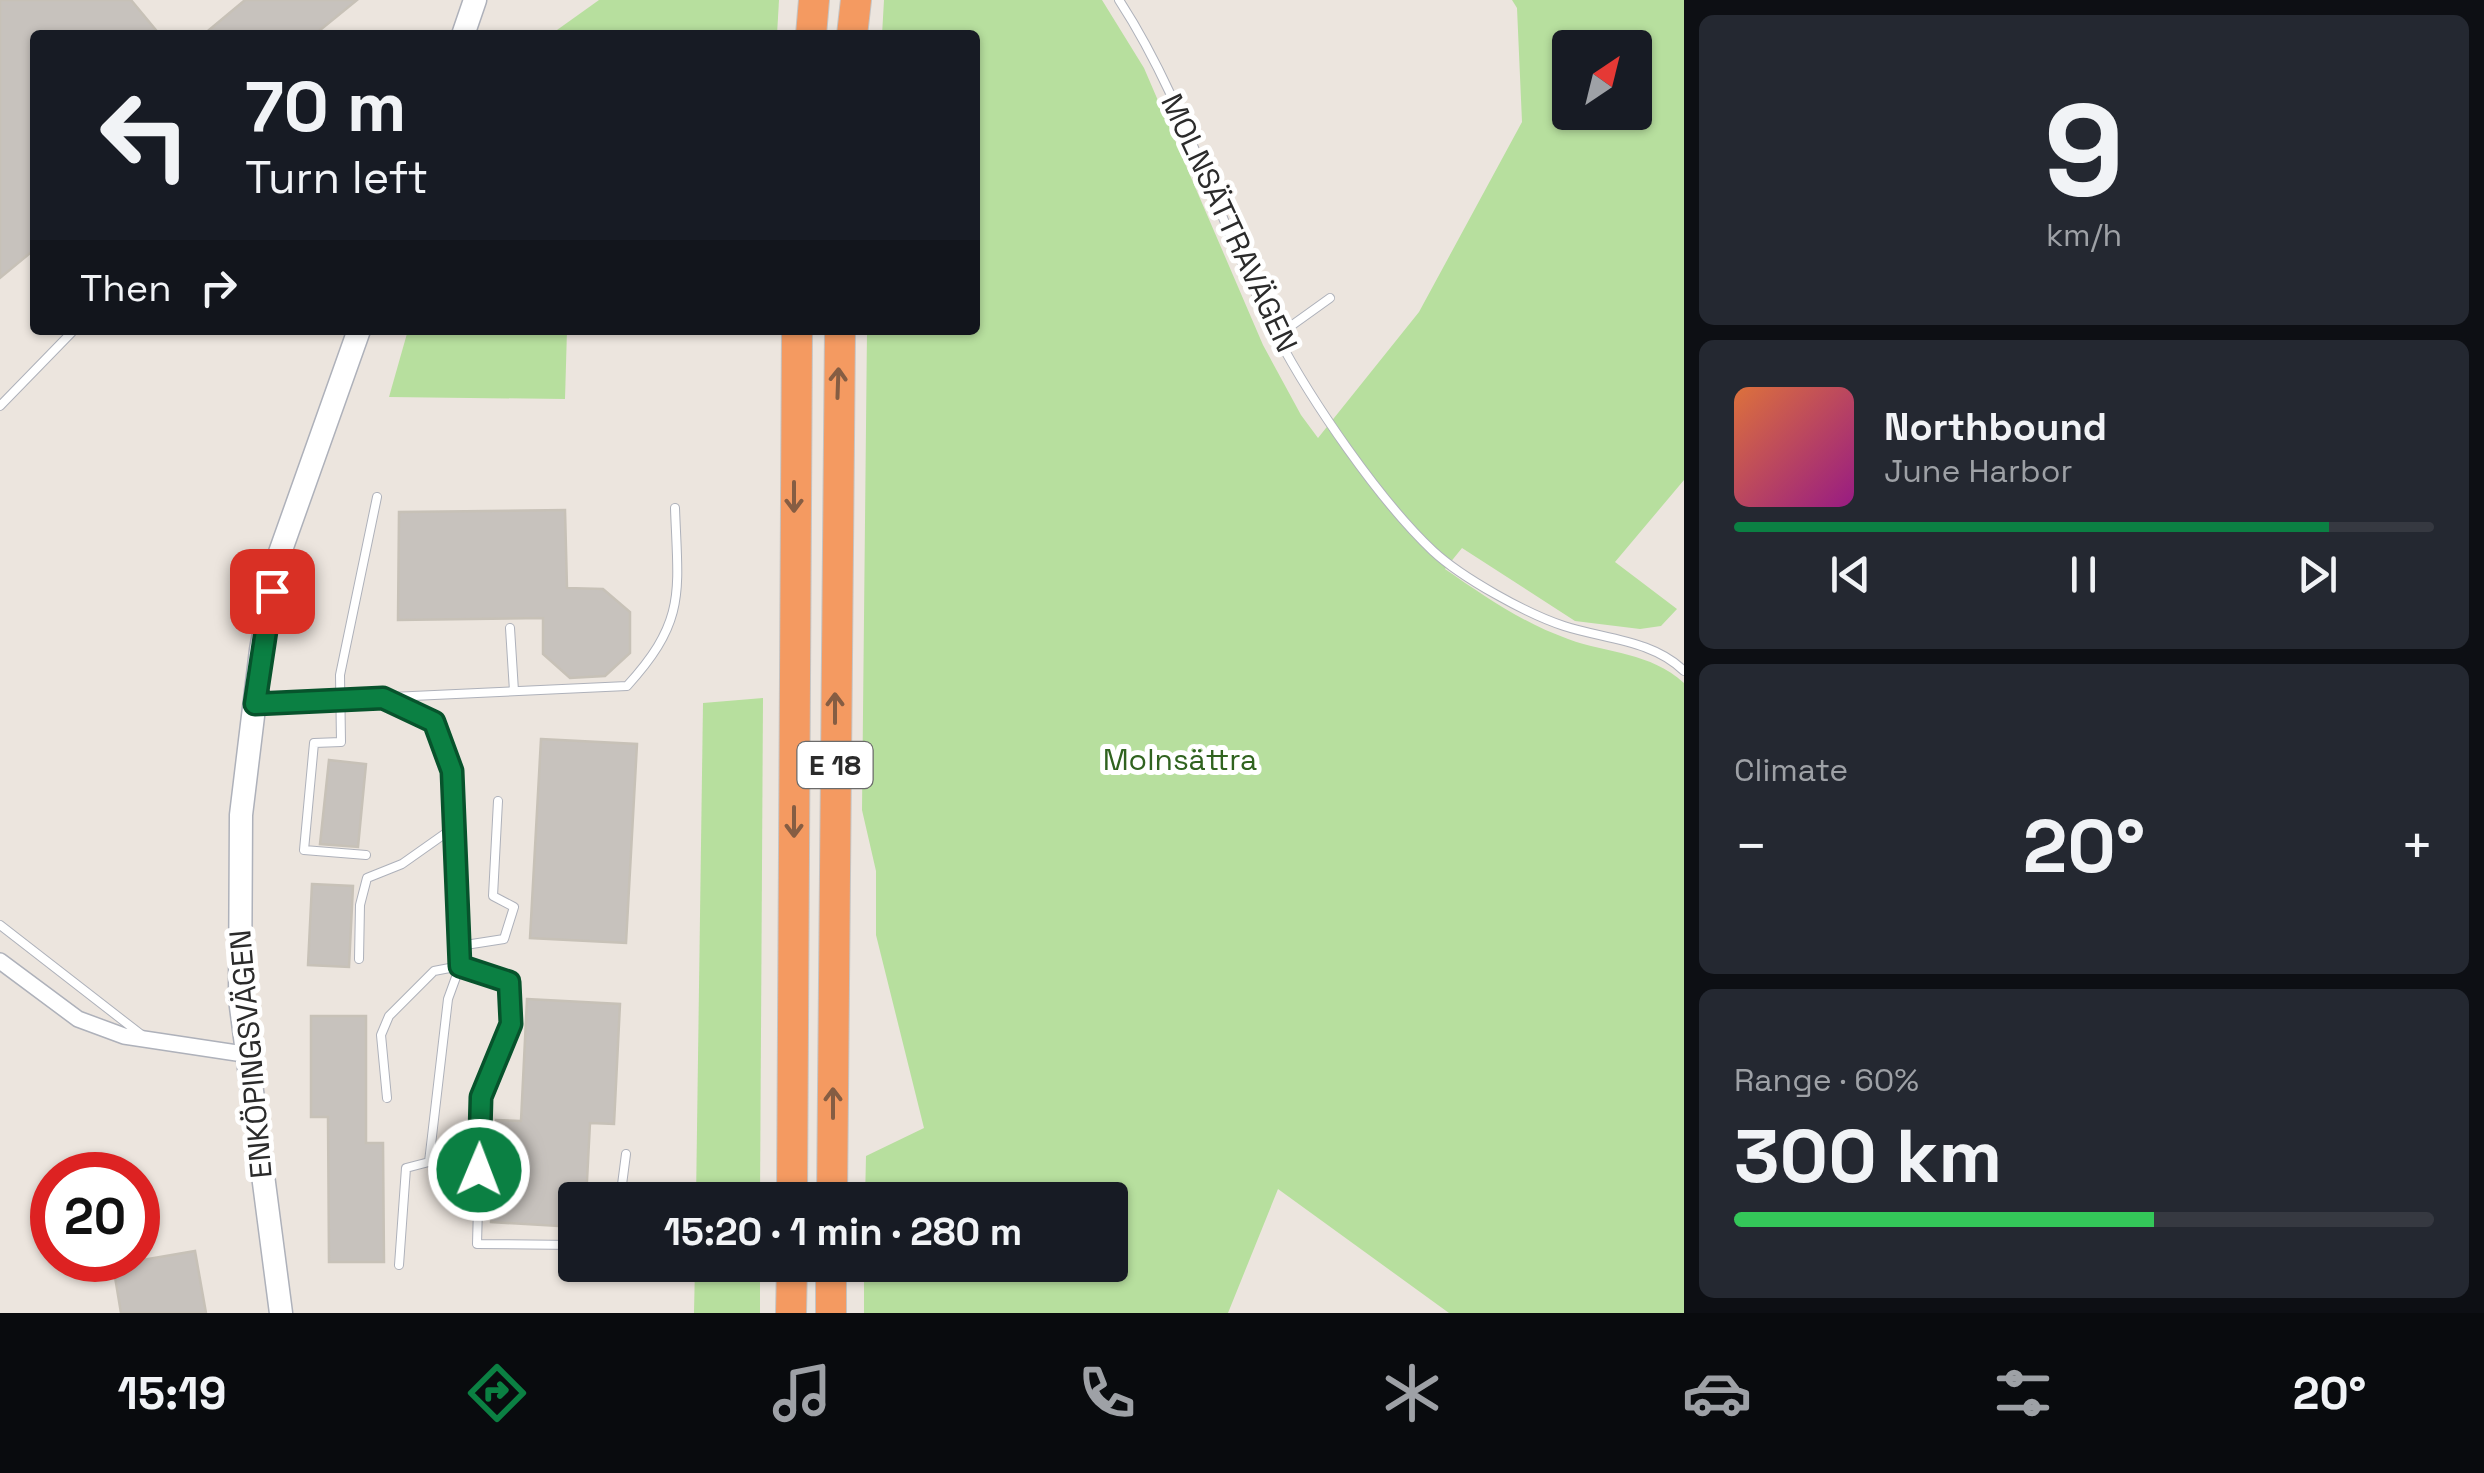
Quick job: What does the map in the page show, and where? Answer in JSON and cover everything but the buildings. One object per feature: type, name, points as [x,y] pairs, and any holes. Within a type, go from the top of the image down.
[{"type":"highway","points":[[811,30],[814,0]]},
{"type":"highway","points":[[853,30],[856,0]]},
{"type":"highway","name":"E 18","points":[[792,1182],[798,335]]},
{"type":"highway","name":"E 18","points":[[832,1182],[840,335]]},
{"type":"highway","points":[[791,1313],[792,1282]]},
{"type":"highway","points":[[831,1282],[831,1313]]},
{"type":"street","points":[[465,30],[475,0]]},
{"type":"street","name":"ENKÖPINGSVÄGEN","points":[[282,1313],[240,999],[240,815],[277,561],[357,335]]},
{"type":"street","points":[[255,704],[383,698],[434,722],[452,771],[460,966]]},
{"type":"street","points":[[0,961],[78,1019],[150,1041],[250,1055]]},
{"type":"lane","name":"MOLNSÄTTRAVÄGEN","points":[[1119,0],[1139,30],[1277,336],[1346,447],[1434,552],[1510,600],[1562,626],[1634,643],[1684,670]]},
{"type":"lane","points":[[1277,336],[1330,298]]},
{"type":"lane","points":[[0,406],[69,335]]},
{"type":"lane","points":[[366,856],[304,850],[314,744],[342,742],[340,676],[377,498]]},
{"type":"lane","points":[[383,698],[627,686],[659,650],[678,597],[676,508]]},
{"type":"lane","points":[[510,628],[514,691]]},
{"type":"lane","points":[[459,946],[504,940],[514,908],[493,896],[498,801]]},
{"type":"lane","points":[[360,959],[360,905],[367,878],[402,864],[457,826]]},
{"type":"lane","points":[[0,926],[150,1041]]},
{"type":"lane","points":[[398,1264],[406,1168],[429,1162],[448,999],[460,966]]},
{"type":"lane","points":[[387,1098],[381,1036],[390,1016],[434,971],[460,966],[509,982],[511,1024],[481,1097],[477,1244],[558,1245]]},
{"type":"lane","points":[[622,1182],[626,1154]]},
{"type":"green space","points":[[599,0],[779,0],[777,30],[557,30]]},
{"type":"green space","name":"Molnsättra","points":[[884,0],[1102,0],[1144,68],[1263,345],[1318,438],[1419,312],[1522,122],[1517,8],[1512,0],[1684,0],[1684,480],[1615,562],[1677,609],[1661,626],[1640,629],[1575,621],[1462,548],[1445,569],[1551,633],[1643,659],[1684,683],[1684,1313],[1449,1313],[1278,1189],[1228,1313],[864,1313],[864,1282],[1128,1282],[1128,1182],[865,1182],[866,1156],[924,1128],[876,935],[876,871],[862,810],[867,335],[980,335],[980,30],[882,30]]},
{"type":"green space","points":[[407,335],[567,335],[565,399],[389,397]]},
{"type":"green space","points":[[763,698],[760,1182],[696,1182],[703,703]]},
{"type":"green space","points":[[695,1282],[760,1282],[760,1313],[694,1313]]},
{"type":"route","points":[[272,591],[260,650],[255,704],[383,698],[434,722],[452,771],[460,966],[509,982],[511,1024],[481,1097],[479,1170]]}]
